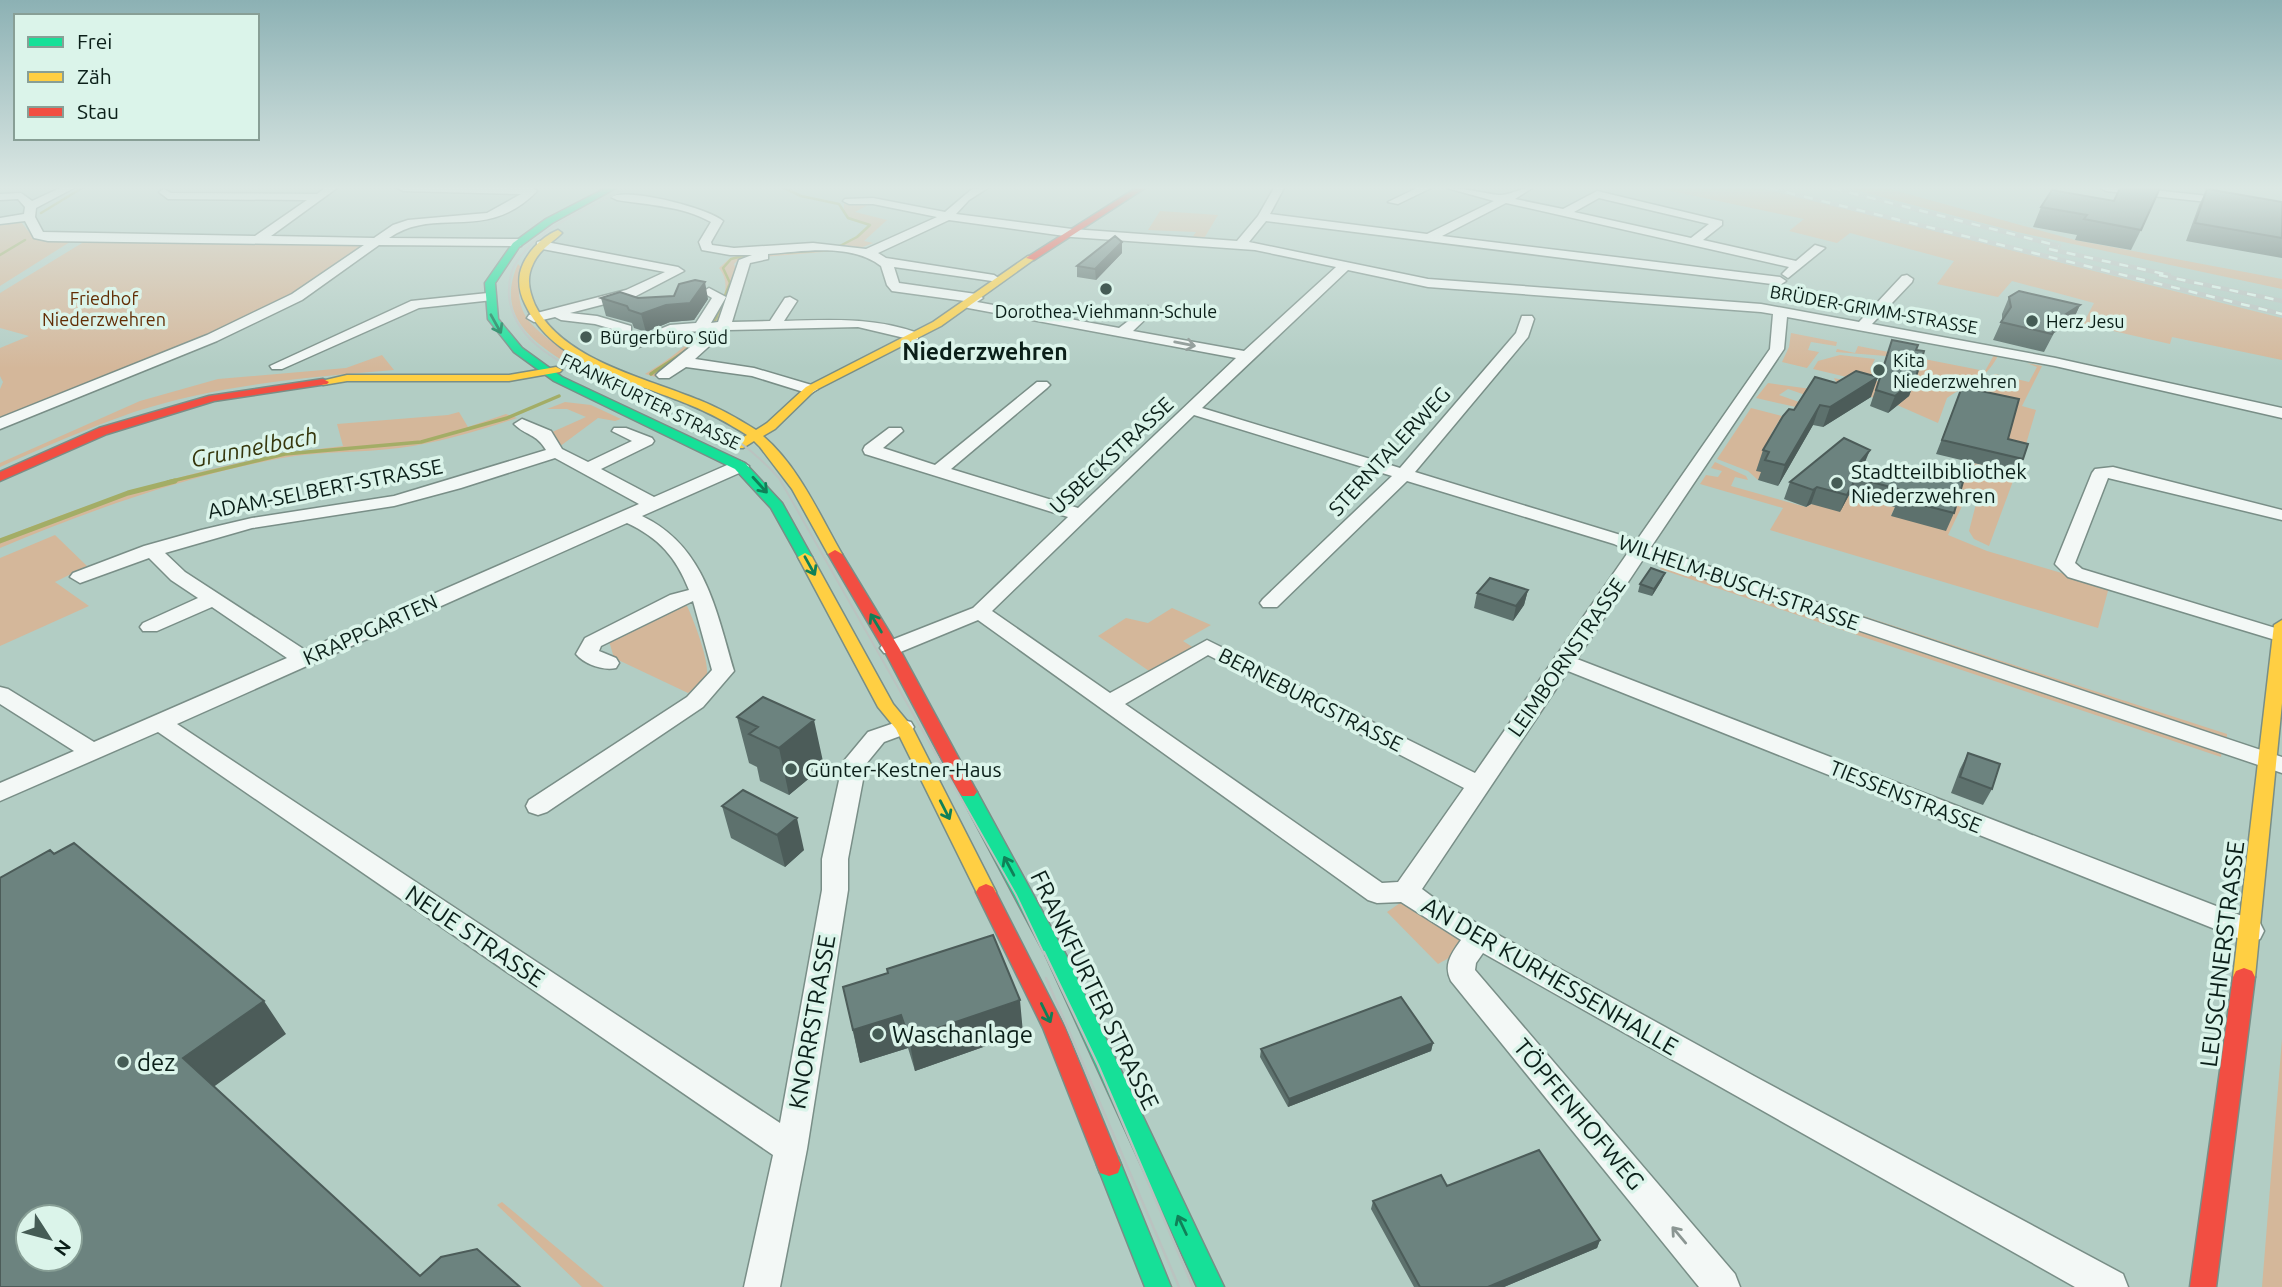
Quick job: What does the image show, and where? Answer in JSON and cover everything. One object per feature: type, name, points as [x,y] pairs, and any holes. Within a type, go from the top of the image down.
[{"type":"main road","points":[[488,297],[494,271],[513,248]]},
{"type":"main road","name":"FRANKFURTER STRASSE","points":[[538,248],[532,256],[523,286],[525,301],[534,318],[561,343],[589,359],[731,418],[767,443],[781,462],[891,648],[1056,955],[1211,1287]]},
{"type":"main road","points":[[720,454],[756,436],[778,421],[810,389],[913,336],[972,301],[1047,248]]},
{"type":"main road","name":"FRANKFURTER STRASSE","points":[[488,297],[488,308],[501,334],[519,354],[540,368],[720,454],[760,483],[777,506],[894,717],[1054,1028],[1158,1287]]},
{"type":"main road","points":[[0,477],[103,431],[139,418],[213,398],[347,378],[481,377],[589,359]]},
{"type":"main road","name":"LEUSCHNERSTRASSE","points":[[2203,1287],[2249,931],[2275,762],[2281,631]]},
{"type":"main road","points":[[861,659],[891,648]]},
{"type":"main road","points":[[894,717],[930,719]]},
{"type":"street","points":[[0,424],[212,338],[297,297],[366,248]]},
{"type":"street","points":[[534,318],[631,293],[678,271],[557,248]]},
{"type":"street","points":[[712,248],[734,252],[795,248]]},
{"type":"street","points":[[826,248],[867,253],[883,261],[993,279]]},
{"type":"street","points":[[867,253],[881,248]]},
{"type":"street","name":"BRÜDER-GRIMM-STRASSE","points":[[1264,248],[1428,283],[1760,308],[2055,362],[2282,413]]},
{"type":"street","points":[[1518,248],[1780,281]]},
{"type":"street","points":[[1721,248],[1799,265]]},
{"type":"street","points":[[1760,308],[1758,303],[1819,248]]},
{"type":"street","points":[[664,375],[683,362],[712,327],[746,260],[832,253],[839,249]]},
{"type":"street","points":[[883,261],[889,268],[893,285],[897,288],[1247,356]]},
{"type":"street","name":"USBECKSTRASSE","points":[[891,648],[980,612],[1080,514],[1344,267]]},
{"type":"street","points":[[1863,326],[1907,279]]},
{"type":"street","points":[[277,366],[449,288]]},
{"type":"street","points":[[709,292],[719,297],[710,315],[712,327]]},
{"type":"street","points":[[416,304],[488,297]]},
{"type":"street","points":[[774,325],[790,301]]},
{"type":"street","points":[[1123,332],[1148,310]]},
{"type":"street","name":"LEIMBORNSTRASSE","points":[[1406,892],[1477,784],[1777,349],[1780,338],[1780,312]]},
{"type":"street","points":[[534,318],[578,317],[626,329]]},
{"type":"street","name":"STERNTALERWEG","points":[[1269,603],[1404,474],[1523,334],[1527,319]]},
{"type":"street","points":[[636,344],[675,328],[774,325],[858,323],[893,329],[913,336]]},
{"type":"street","points":[[683,362],[754,372],[810,389]]},
{"type":"street","points":[[938,471],[1042,384]]},
{"type":"street","name":"WILHELM-BUSCH-STRASSE","points":[[1192,410],[1622,541],[2275,762]]},
{"type":"street","points":[[523,424],[545,434],[556,452],[651,503]]},
{"type":"street","points":[[587,469],[646,441],[620,431]]},
{"type":"street","points":[[895,431],[872,450],[1080,514]]},
{"type":"street","name":"ADAM-SELBERT-STRASSE","points":[[80,577],[150,550],[254,523],[390,502],[463,485],[556,452]]},
{"type":"street","name":"KRAPPGARTEN","points":[[0,793],[651,503],[740,466]]},
{"type":"street","points":[[2281,631],[2075,573],[2064,564],[2101,473],[2113,472],[2282,515]]},
{"type":"street","points":[[538,806],[695,702],[723,671],[700,593],[675,547],[664,535],[626,515]]},
{"type":"street","points":[[150,550],[178,576],[304,659]]},
{"type":"street","points":[[608,663],[587,654],[593,642],[677,599],[700,593]]},
{"type":"street","points":[[150,627],[213,599]]},
{"type":"street","name":"AN DER KURHESSENHALLE","points":[[980,612],[1377,893],[1406,892],[1419,904],[1742,1086],[2110,1287]]},
{"type":"street","name":"BERNEBURGSTRASSE","points":[[1110,703],[1207,646],[1477,784]]},
{"type":"street","name":"TIESSENSTRASSE","points":[[1563,660],[2249,931]]},
{"type":"street","points":[[0,694],[93,752]]},
{"type":"street","name":"KNORRSTRASSE","points":[[762,1287],[790,1149],[835,890],[835,859],[858,756],[894,717]]},
{"type":"street","name":"NEUE STRASSE","points":[[160,723],[790,1149]]},
{"type":"street","name":"TÖPFENHOFWEG","points":[[1479,937],[1462,960],[1461,973],[1723,1287]]},
{"type":"green space","points":[[0,248],[60,248],[0,286]]},
{"type":"green space","name":"Friedhof Niederzwehren","points":[[74,248],[362,248],[290,298],[212,336],[0,422],[0,389],[3,382],[0,376],[0,348],[29,336],[0,328],[0,293]]},
{"type":"green space","points":[[1906,248],[2002,248],[2282,318],[2282,360],[2172,337],[2170,344],[2083,324],[2094,303],[2012,281],[1998,297],[1937,284],[1954,261]]},
{"type":"green space","points":[[2092,248],[2118,248],[2282,279],[2282,289]]},
{"type":"green space","points":[[821,249],[835,251],[739,259],[734,264],[739,278],[723,327],[656,377],[645,374],[688,343],[716,313],[724,297],[725,282],[719,268],[729,259],[741,254]]},
{"type":"green space","points":[[518,264],[521,267],[520,299],[528,320],[570,355],[568,358],[560,359],[547,350],[525,330],[518,319],[511,294]]},
{"type":"green space","points":[[1791,333],[1837,342],[1836,346],[1811,342],[1808,350],[1819,352],[1807,368],[1782,362],[1789,347]]},
{"type":"green space","points":[[1858,346],[1985,371],[1994,355],[1998,356],[1981,377],[1947,398],[1938,423],[1897,405],[1849,390],[1842,394],[1834,378],[1860,384],[1893,378],[1886,356],[1836,352],[1837,349],[1855,353]]},
{"type":"green space","points":[[382,355],[394,370],[263,384],[198,395],[134,412],[0,467],[0,463],[140,401],[218,379],[346,368]]},
{"type":"green space","points":[[1840,355],[1875,359],[1870,369],[1880,375],[1855,379],[1813,369],[1818,361]]},
{"type":"green space","points":[[2027,363],[2042,366],[2022,406],[2036,410],[2022,458],[2001,453],[1974,391],[1995,374],[2029,382],[2037,367]]},
{"type":"green space","points":[[1768,383],[1811,389],[1829,403],[1788,389],[1779,395],[1822,410],[1756,398]]},
{"type":"green space","points":[[565,402],[591,405],[621,419],[615,421],[598,418],[559,447],[550,433],[586,417],[567,409],[547,409]]},
{"type":"green space","points":[[1751,408],[1782,416],[1771,434],[1777,437],[1757,470],[1763,472],[1758,480],[1748,471],[1717,459]]},
{"type":"green space","points":[[459,412],[468,427],[506,414],[517,418],[414,446],[282,458],[210,474],[69,520],[0,548],[0,539],[84,507],[169,480],[255,460],[343,446],[337,424]]},
{"type":"green space","points":[[1715,462],[1746,476],[1748,480],[1735,477],[1731,486],[1806,507],[1835,492],[1895,507],[1891,516],[1959,494],[1964,502],[1948,535],[1987,551],[2109,587],[2098,628],[1770,530],[1783,508],[1700,484],[1706,475],[1718,477],[1722,471],[1711,468]]},
{"type":"green space","points":[[1975,463],[2016,473],[1989,546],[1974,539],[1969,531],[1976,504],[1972,495],[1934,471],[1936,468],[1960,474],[1965,465],[1973,467]]},
{"type":"green space","points":[[55,535],[87,566],[55,582],[89,606],[0,646],[0,558]]},
{"type":"green space","points":[[1669,553],[2227,734],[2227,741],[1666,557]]},
{"type":"green space","points":[[1663,564],[2222,750],[2221,757],[1660,569]]},
{"type":"green space","points":[[677,603],[687,606],[701,642],[707,672],[706,678],[688,693],[614,658],[609,641]]},
{"type":"green space","points":[[1172,608],[1211,625],[1183,641],[1194,648],[1152,673],[1098,636],[1126,618],[1148,623]]},
{"type":"green space","points":[[1403,901],[1459,937],[1457,951],[1438,964],[1387,912]]},
{"type":"green space","points":[[2282,1039],[2282,1287],[2262,1287]]},
{"type":"green space","points":[[502,1202],[604,1287],[582,1287],[497,1205]]},
{"type":"building","points":[[1100,248],[1116,248],[1095,269],[1077,266]]},
{"type":"building","points":[[695,280],[705,282],[690,303],[666,305],[641,314],[629,310],[627,306],[601,298],[620,292],[638,298],[674,296],[679,284]]},
{"type":"building","points":[[2019,291],[2080,305],[2063,316],[2052,334],[2001,322],[2011,307],[2009,297]]},
{"type":"building","points":[[1892,340],[1918,345],[1916,350],[1924,351],[1915,380],[1895,396],[1876,390]]},
{"type":"building","points":[[1856,371],[1878,377],[1830,407],[1820,405],[1785,465],[1765,460],[1769,452],[1763,450],[1783,416],[1789,409],[1794,410],[1815,377],[1836,383]]},
{"type":"building","points":[[1962,387],[2019,399],[2008,439],[2028,444],[2023,459],[1942,440]]},
{"type":"building","points":[[1844,438],[1870,450],[1859,463],[1896,472],[1900,466],[1963,482],[1954,513],[1899,499],[1902,490],[1856,478],[1847,495],[1817,487],[1813,490],[1790,482]]},
{"type":"building","points":[[1651,568],[1665,573],[1654,589],[1640,584]]},
{"type":"building","points":[[1490,578],[1528,590],[1516,606],[1477,593]]},
{"type":"building","points":[[763,697],[814,720],[779,748],[749,734],[758,727],[737,717]]},
{"type":"building","points":[[1968,753],[2000,764],[1992,789],[1960,777]]},
{"type":"building","points":[[743,790],[797,818],[777,835],[722,806]]},
{"type":"building","name":"dez","points":[[74,843],[264,1001],[183,1058],[420,1276],[441,1257],[477,1249],[520,1287],[0,1287],[0,878],[50,850],[54,854]]},
{"type":"building","points":[[993,935],[1020,1000],[909,1038],[901,1015],[853,1030],[843,987],[888,973],[887,969]]},
{"type":"building","points":[[1401,997],[1433,1043],[1289,1099],[1261,1049]]},
{"type":"building","points":[[1539,1150],[1600,1240],[1488,1287],[1420,1287],[1373,1201],[1441,1175],[1447,1186]]},
{"type":"waterway","points":[[0,255],[12,248]]},
{"type":"waterway","name":"Grunnelbach","points":[[781,253],[827,250]]},
{"type":"waterway","name":"Grunnelbach","points":[[716,318],[730,283],[723,268],[731,259],[750,254]]},
{"type":"waterway","name":"Grunnelbach","points":[[651,374],[697,342],[716,317]]},
{"type":"waterway","name":"Grunnelbach","points":[[168,482],[285,454],[421,442],[507,418],[559,396]]},
{"type":"waterway","name":"Grunnelbach","points":[[0,541],[128,493],[175,481]]},
{"type":"tram line","points":[[527,248],[512,271],[509,297],[518,323],[536,344],[558,361],[598,381],[717,428],[746,447],[779,478],[1016,895],[1044,954]]},
{"type":"tram line","points":[[1044,952],[1098,1065],[1193,1287]]},
{"type":"tram line","points":[[1046,978],[1179,1287]]},
{"type":"railway","points":[[2014,248],[2282,314]]},
{"type":"railway","points":[[2049,249],[2169,275]]},
{"type":"railway","points":[[2159,275],[2282,301]]},
{"type":"traffic: fast","points":[[514,248],[490,283],[493,319],[518,350],[558,379],[740,466],[777,506],[805,557]]},
{"type":"traffic: fast","points":[[968,792],[1056,955],[1211,1287]]},
{"type":"traffic: fast","points":[[1109,1165],[1158,1287]]},
{"type":"traffic: slow","points":[[540,248],[527,266],[524,284],[525,294],[538,320],[560,342],[589,360],[726,416],[751,432],[765,444],[788,473],[835,554]]},
{"type":"traffic: slow","points":[[739,445],[771,426],[810,389],[937,324],[1031,258]]},
{"type":"traffic: slow","points":[[323,382],[347,378],[509,378],[556,370]]},
{"type":"traffic: slow","points":[[805,557],[886,707],[903,727],[986,892]]},
{"type":"traffic: slow","points":[[2244,977],[2282,625]]},
{"type":"traffic: jam","points":[[1031,258],[1047,248]]},
{"type":"traffic: jam","points":[[0,477],[103,431],[213,398],[323,382]]},
{"type":"traffic: jam","points":[[835,554],[891,648],[968,792]]},
{"type":"traffic: jam","points":[[986,892],[1054,1028],[1109,1165]]},
{"type":"traffic: jam","points":[[2203,1287],[2244,977]]},
{"type":"place","name":"Dorothea-Viehmann-Schule","points":[[1106,289]]},
{"type":"place","name":"Herz Jesu","points":[[2032,321]]},
{"type":"place","name":"Bürgerbüro Süd","points":[[586,337]]},
{"type":"place","name":"Kita Niederzwehren","points":[[1879,370]]},
{"type":"place","name":"Stadtteilbibliothek Niederzwehren","points":[[1837,483]]},
{"type":"place","name":"Günter-Kestner-Haus","points":[[791,769]]},
{"type":"place","name":"Waschanlage","points":[[878,1034]]},
{"type":"place","name":"dez","points":[[123,1062]]},
{"type":"district","name":"Niederzwehren","points":[[985,351]]}]
